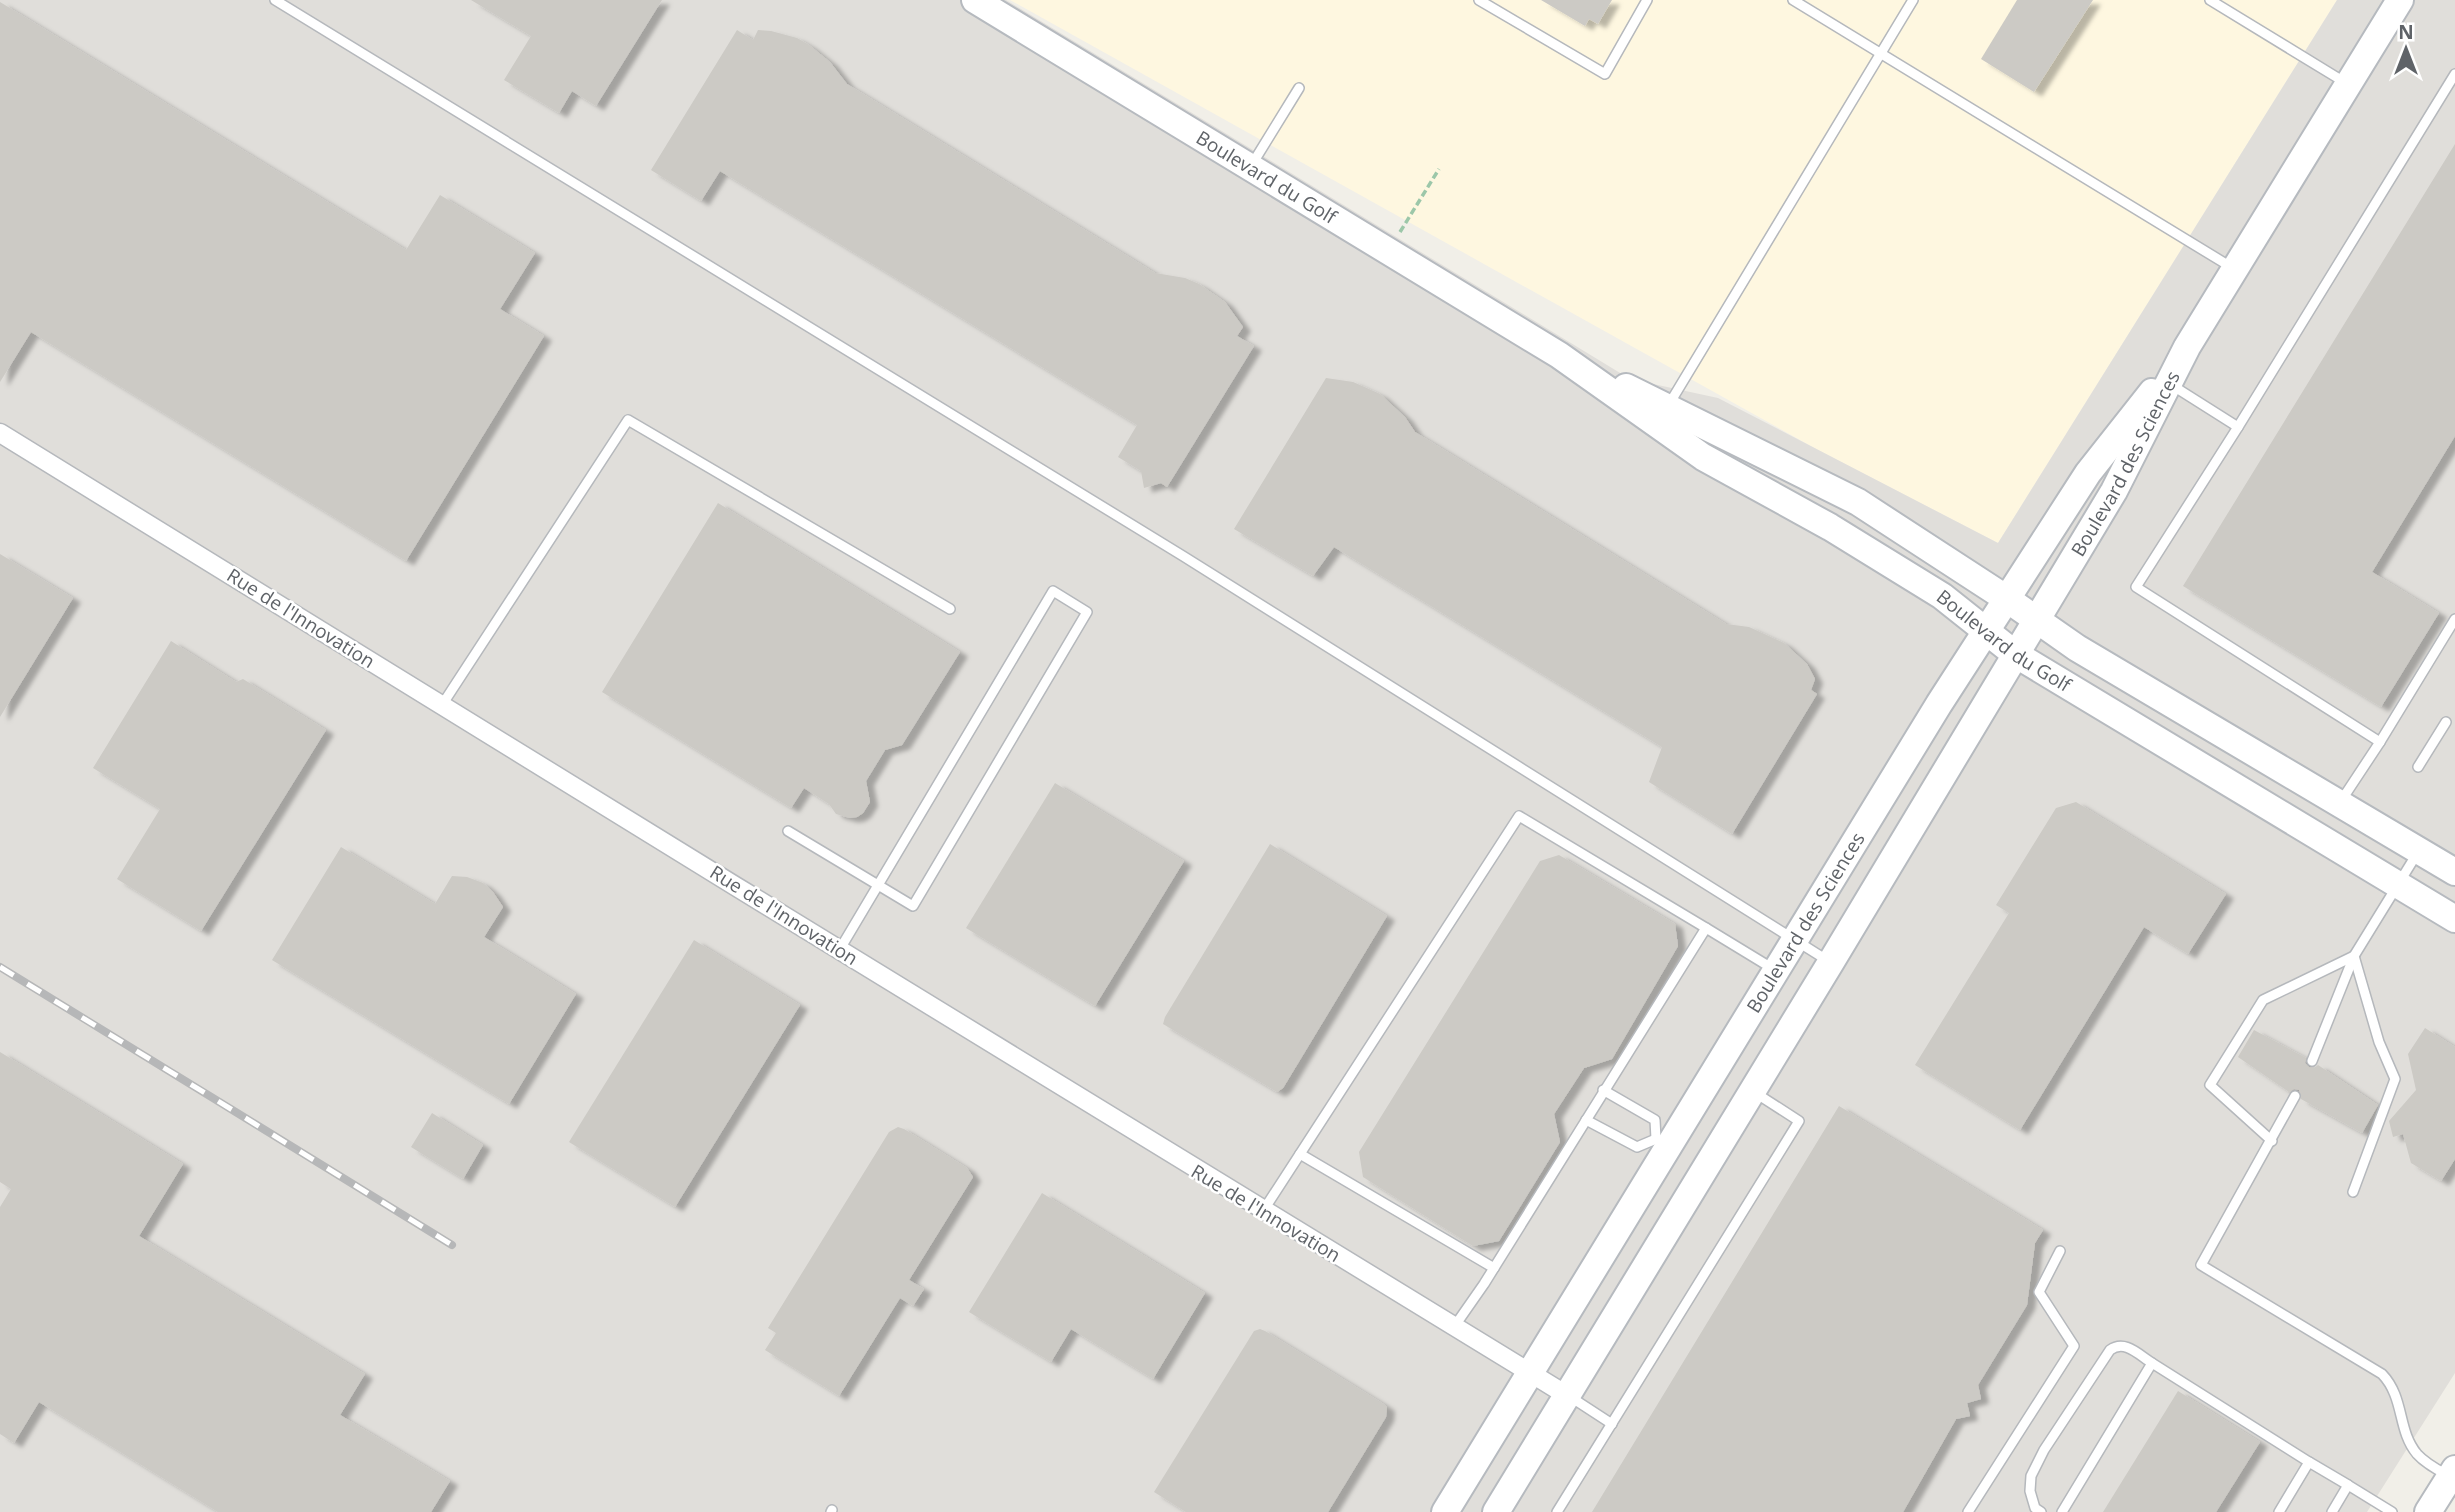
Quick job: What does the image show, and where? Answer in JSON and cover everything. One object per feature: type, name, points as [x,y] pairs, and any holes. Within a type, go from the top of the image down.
[{"type":"street","name":"Boulevard du Golf","points":[[976,0],[1559,355],[1703,457],[1830,527],[1942,596],[2015,654],[2455,919]]},
{"type":"street","name":"Boulevard des Sciences","points":[[1496,1512],[2115,491],[2187,347],[2400,0]]},
{"type":"street","name":"Boulevard des Sciences","points":[[1445,1512],[1662,1143],[1776,970],[1987,630],[2088,473],[2187,347]]},
{"type":"street","name":"Boulevard du Golf","points":[[1559,355],[1858,502],[2077,648],[2455,872]]},
{"type":"street","name":"Rue de l'Innovation","points":[[0,433],[840,949],[1054,1084],[1568,1396]]},
{"type":"street","points":[[2428,1512],[2453,1473]]},
{"type":"lane","points":[[275,0],[1183,556],[1831,962]]},
{"type":"lane","points":[[1479,0],[1605,74],[1647,0]]},
{"type":"lane","points":[[1793,0],[2235,270]]},
{"type":"lane","points":[[1667,407],[1913,0]]},
{"type":"lane","points":[[2210,0],[2348,85]]},
{"type":"lane","points":[[2380,742],[2136,587],[2238,427],[2455,74]]},
{"type":"lane","points":[[1250,168],[1299,88]]},
{"type":"lane","points":[[2169,383],[2238,427]]},
{"type":"lane","points":[[442,705],[628,420],[950,609]]},
{"type":"lane","points":[[788,831],[878,884],[913,906],[1087,612],[1053,592],[878,884],[840,949]]},
{"type":"lane","points":[[2340,802],[2455,619]]},
{"type":"lane","points":[[2418,767],[2446,722]]},
{"type":"lane","points":[[1263,1211],[1519,816],[1776,970]]},
{"type":"lane","points":[[2312,1061],[2354,956],[2419,851]]},
{"type":"lane","points":[[1454,1327],[1494,1268],[1706,928]]},
{"type":"lane","points":[[2272,1141],[2210,1086],[2263,1000],[2354,956]]},
{"type":"lane","points":[[2353,1192],[2395,1079],[2379,1042],[2354,956]]},
{"type":"lane","points":[[1586,1120],[1637,1147],[1662,1143],[1655,1120],[1603,1090]]},
{"type":"lane","points":[[1558,1512],[1799,1121],[1753,1091]]},
{"type":"lane","points":[[2295,1096],[2201,1265],[2382,1374],[2392,1384],[2409,1441],[2425,1462],[2453,1473]]},
{"type":"lane","points":[[1300,1154],[1494,1268]]},
{"type":"lane","points":[[1968,1512],[2074,1346],[2039,1292],[2060,1251]]},
{"type":"lane","points":[[2041,1512],[2035,1508],[2030,1490],[2031,1476],[2044,1450],[2110,1350],[2116,1345],[2125,1345],[2392,1512]]},
{"type":"lane","points":[[2062,1512],[2152,1363]]},
{"type":"lane","points":[[1568,1396],[1612,1424]]},
{"type":"lane","points":[[2279,1512],[2309,1462]]},
{"type":"lane","points":[[2332,1512],[2348,1485]]},
{"type":"path","points":[[1388,251],[1439,169]]},
{"type":"shaded area","points":[[0,0],[1006,0],[1630,379],[1718,398],[1998,543],[2337,0],[2455,0],[2455,1373],[2367,1512],[0,1512]]},
{"type":"shaded area","points":[[1010,0],[2337,0],[1998,543],[1818,450]]},
{"type":"building","points":[[471,0],[662,0],[596,106],[572,91],[559,113],[504,80],[531,36]]},
{"type":"building","points":[[1541,0],[1612,0],[1598,24],[1589,19],[1585,26]]},
{"type":"building","points":[[2017,0],[2093,0],[2034,92],[1981,59]]},
{"type":"building","points":[[0,2],[406,250],[440,195],[535,253],[500,309],[544,336],[406,561],[31,332],[0,382]]},
{"type":"building","points":[[737,30],[753,40],[758,30],[797,38],[830,62],[847,84],[1155,273],[1185,278],[1225,302],[1243,327],[1237,336],[1254,346],[1167,487],[1161,483],[1144,488],[1141,471],[1118,457],[1137,425],[720,171],[701,201],[651,170]]},
{"type":"building","points":[[2455,144],[2455,436],[2372,572],[2439,613],[2381,707],[2183,586]]},
{"type":"building","points":[[1326,378],[1353,382],[1380,394],[1405,417],[1415,432],[1726,624],[1749,627],[1784,643],[1807,664],[1815,679],[1811,690],[1817,694],[1732,834],[1649,782],[1662,747],[1334,547],[1313,576],[1234,529]]},
{"type":"building","points":[[718,503],[960,652],[902,745],[885,750],[866,781],[870,802],[857,817],[836,814],[829,804],[804,788],[791,808],[602,692]]},
{"type":"building","points":[[0,554],[73,598],[0,717]]},
{"type":"building","points":[[171,641],[236,682],[243,679],[326,730],[201,931],[117,879],[160,809],[93,768]]},
{"type":"building","points":[[1055,783],[1184,861],[1095,1006],[966,928]]},
{"type":"building","points":[[2076,802],[2226,894],[2188,954],[2144,927],[2020,1130],[1915,1065],[2009,913],[1996,905],[2056,808]]},
{"type":"building","points":[[1270,844],[1387,916],[1283,1088],[1277,1092],[1163,1024]]},
{"type":"building","points":[[341,847],[435,904],[452,876],[467,877],[483,883],[503,907],[484,937],[576,994],[509,1104],[272,960]]},
{"type":"building","points":[[1559,855],[1675,924],[1678,946],[1612,1059],[1584,1068],[1554,1114],[1560,1142],[1499,1241],[1473,1246],[1363,1177],[1359,1152],[1540,861]]},
{"type":"building","points":[[694,940],[800,1005],[675,1207],[569,1142]]},
{"type":"building","points":[[2425,1028],[2455,1047],[2455,1159],[2441,1181],[2411,1163],[2403,1134],[2393,1137],[2389,1121],[2416,1090],[2408,1054]]},
{"type":"building","points":[[2254,1030],[2306,1058],[2305,1063],[2309,1067],[2318,1065],[2378,1105],[2362,1133],[2301,1099],[2299,1090],[2289,1092],[2238,1057]]},
{"type":"building","points":[[0,1052],[183,1164],[139,1236],[365,1374],[340,1415],[450,1481],[431,1512],[218,1512],[39,1402],[14,1443],[0,1434],[0,1207],[11,1189],[0,1182]]},
{"type":"building","points":[[1839,1106],[2043,1230],[2035,1243],[2027,1305],[1978,1385],[1981,1399],[1967,1403],[1970,1416],[1956,1419],[1903,1512],[1592,1512]]},
{"type":"building","points":[[432,1113],[483,1145],[463,1179],[411,1147]]},
{"type":"building","points":[[898,1127],[967,1168],[973,1177],[909,1280],[924,1289],[913,1306],[900,1298],[839,1396],[765,1350],[776,1333],[768,1328],[889,1132]]},
{"type":"building","points":[[1042,1193],[1205,1293],[1153,1379],[1071,1329],[1051,1362],[969,1312]]},
{"type":"building","points":[[1260,1329],[1382,1403],[1387,1407],[1386,1417],[1328,1512],[1186,1512],[1154,1492],[1254,1331]]},
{"type":"building","points":[[2178,1391],[2260,1442],[2216,1512],[2103,1512]]},
{"type":"railway","points":[[0,967],[452,1245]]}]
